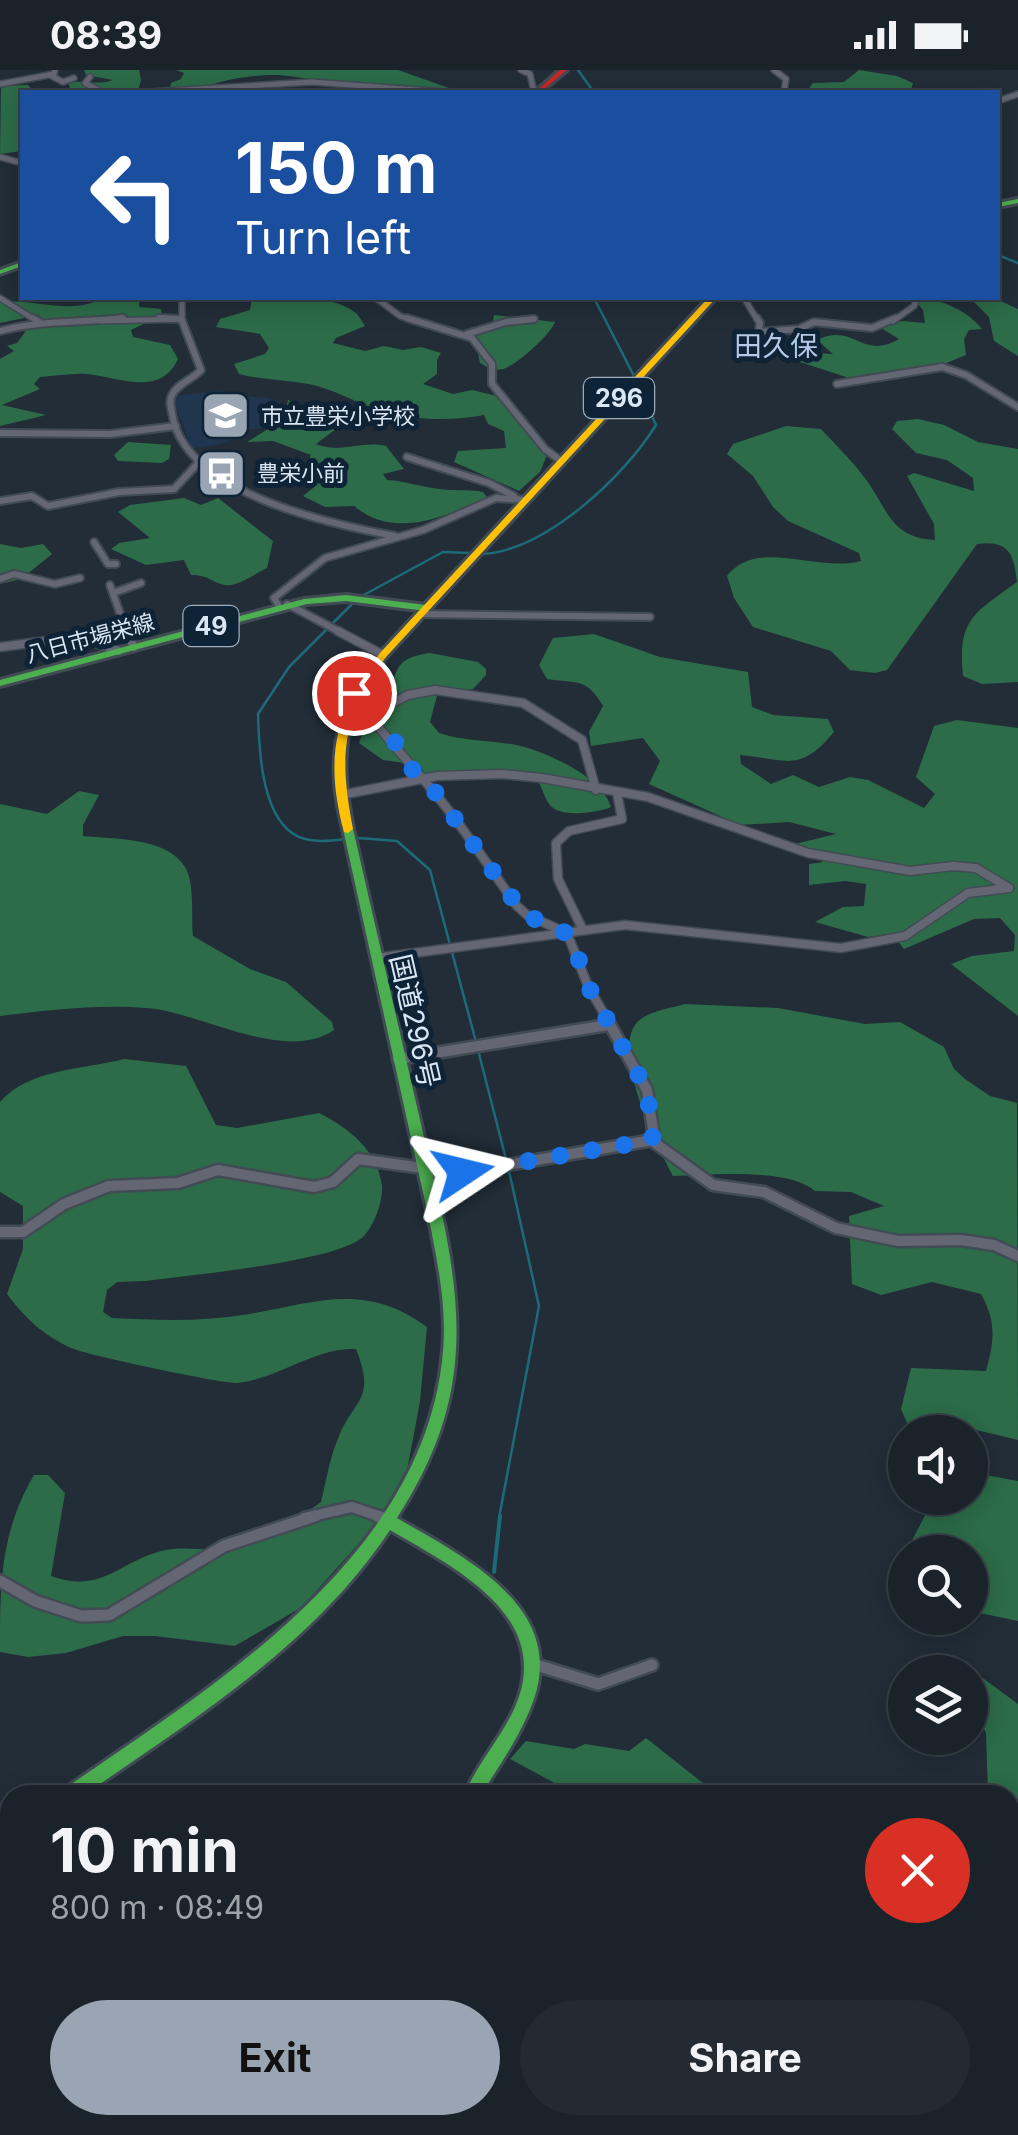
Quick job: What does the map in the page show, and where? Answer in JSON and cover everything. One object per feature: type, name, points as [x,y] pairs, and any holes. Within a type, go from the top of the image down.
[{"type":"main road","points":[[539,90],[564,70]]},
{"type":"main road","name":"国道296号","points":[[84,1785],[294,1632],[389,1521],[436,1421],[449,1368],[446,1283],[340,795],[336,746],[354,693],[383,655],[520,499],[562,462],[710,300]]},
{"type":"main road","name":"八日市場栄線","points":[[0,683],[283,605],[346,598],[423,611]]},
{"type":"main road","points":[[389,1521],[506,1598],[529,1637],[533,1664],[524,1701],[478,1785]]},
{"type":"street","points":[[522,70],[530,74],[535,90]]},
{"type":"street","points":[[774,70],[786,80],[784,90]]},
{"type":"street","points":[[0,84],[52,73],[63,82],[74,78]]},
{"type":"street","points":[[90,77],[85,83],[100,90]]},
{"type":"street","points":[[180,90],[302,82],[392,90]]},
{"type":"street","points":[[0,298],[38,321]]},
{"type":"street","points":[[182,300],[182,319],[201,370],[171,397],[181,439],[199,462],[292,511],[352,529],[395,536]]},
{"type":"street","points":[[379,300],[400,316],[467,334],[506,322],[534,319]]},
{"type":"street","points":[[746,300],[756,314],[757,343]]},
{"type":"street","points":[[759,332],[799,328],[814,322],[859,328],[884,325],[914,306],[916,300]]},
{"type":"street","points":[[0,330],[38,321],[77,323],[151,316],[182,319]]},
{"type":"street","points":[[467,334],[492,364],[492,384],[546,449],[562,462]]},
{"type":"street","points":[[837,384],[869,384],[910,369],[955,370],[1018,407]]},
{"type":"street","points":[[0,433],[74,437],[133,434],[176,426]]},
{"type":"street","points":[[406,457],[440,472],[486,481],[520,499]]},
{"type":"street","points":[[0,500],[32,496],[48,506],[108,494],[174,489],[199,462]]},
{"type":"street","points":[[383,655],[274,598],[320,561],[424,530],[496,498],[520,499]]},
{"type":"street","points":[[94,542],[108,564],[116,564]]},
{"type":"street","points":[[0,578],[14,574],[54,584],[80,578]]},
{"type":"street","points":[[134,646],[112,589],[141,583]]},
{"type":"street","points":[[423,611],[650,617]]},
{"type":"street","points":[[0,648],[125,631]]},
{"type":"street","points":[[77,638],[119,651]]},
{"type":"street","points":[[370,715],[426,690],[523,704],[582,740],[596,790]]},
{"type":"street","points":[[354,693],[419,778],[437,794],[518,906],[526,915],[566,933],[608,1025],[647,1090],[653,1140]]},
{"type":"street","points":[[340,795],[419,778],[502,774],[648,797],[796,850],[910,871],[952,866],[976,868],[1009,888],[968,893],[905,936],[841,948],[653,926],[612,926],[376,958]]},
{"type":"street","points":[[583,930],[557,881],[553,864],[556,842],[569,831],[622,819],[616,793]]},
{"type":"street","points":[[398,1059],[608,1025]]},
{"type":"street","points":[[2,1237],[22,1232],[64,1204],[119,1184],[178,1183],[218,1170],[314,1187],[333,1182],[358,1158],[424,1174],[653,1140],[713,1185],[764,1192],[836,1228],[898,1241],[960,1240],[994,1245],[1018,1256]]},
{"type":"street","points":[[0,1581],[13,1585],[34,1601],[81,1616],[109,1616],[224,1546],[293,1521],[352,1507],[389,1521]]},
{"type":"street","points":[[533,1664],[598,1684],[652,1665]]},
{"type":"shaded area","name":"市立豊栄小学校","points":[[224,390],[223,395],[269,398],[281,403],[265,428],[245,430],[226,443],[192,449],[173,400],[175,396]]},
{"type":"green space","points":[[84,70],[139,70],[141,80],[138,90],[32,90],[113,80],[86,75]]},
{"type":"green space","points":[[176,70],[398,70],[454,90],[410,90],[275,75],[232,79],[205,87],[210,90],[169,90],[171,83],[184,73]]},
{"type":"green space","points":[[859,70],[897,76],[913,83],[911,90],[808,90],[813,83],[844,82]]},
{"type":"green space","points":[[28,85],[32,90],[20,90],[20,151],[0,154],[1,86]]},
{"type":"green space","points":[[139,300],[139,307],[161,309],[162,315],[131,330],[133,337],[170,345],[178,359],[170,371],[149,382],[87,374],[40,377],[34,384],[40,389],[2,405],[46,415],[0,426],[0,359],[14,351],[7,346],[17,343],[28,328],[82,326],[41,320],[39,315],[0,323],[0,302],[65,306]]},
{"type":"green space","points":[[252,300],[334,302],[356,313],[365,326],[336,338],[333,343],[365,351],[384,346],[403,350],[421,347],[441,353],[437,374],[423,384],[453,394],[472,390],[497,396],[547,455],[540,472],[519,491],[454,462],[458,451],[506,448],[504,431],[488,424],[484,415],[443,419],[402,416],[318,386],[239,374],[234,364],[265,354],[269,348],[260,334],[216,327],[220,319],[250,310]]},
{"type":"green space","points":[[915,300],[951,306],[982,329],[969,330],[964,339],[966,355],[944,364],[852,379],[794,360],[795,352],[833,354],[817,340],[830,336],[886,345],[899,339],[881,328],[902,321],[925,323],[923,310]]},
{"type":"green space","points":[[972,300],[998,300],[1018,309],[1018,356],[994,341],[989,317]]},
{"type":"green space","points":[[494,315],[555,322],[524,356],[497,369],[480,363],[474,335],[492,328]]},
{"type":"green space","points":[[288,400],[344,423],[316,444],[334,448],[386,446],[404,469],[383,474],[387,480],[483,492],[487,497],[420,522],[386,522],[354,506],[325,507],[303,496],[313,488],[304,469],[311,455],[273,441],[247,442],[284,419]]},
{"type":"green space","points":[[918,419],[944,425],[978,442],[1018,449],[1018,682],[982,684],[963,676],[966,629],[980,610],[1017,582],[1011,556],[996,544],[977,544],[887,670],[875,673],[850,670],[831,651],[753,627],[734,598],[727,576],[754,559],[861,561],[859,553],[788,521],[773,507],[753,476],[727,454],[733,444],[786,426],[821,429],[863,475],[893,522],[910,534],[935,540],[934,524],[907,476],[914,473],[974,491],[973,478],[947,460],[916,453],[892,429],[897,421]]},
{"type":"green space","points":[[128,442],[171,445],[169,459],[162,463],[118,461],[114,455]]},
{"type":"green space","points":[[184,498],[201,505],[218,498],[273,541],[267,568],[241,582],[225,585],[191,575],[184,560],[146,565],[111,549],[119,543],[150,538],[118,512],[130,505]]},
{"type":"green space","points":[[0,544],[21,548],[43,544],[52,554],[21,579],[0,584]]},
{"type":"green space","points":[[594,634],[660,657],[748,672],[752,707],[773,715],[828,719],[834,732],[801,759],[781,761],[740,755],[741,764],[771,784],[793,775],[819,787],[850,777],[868,780],[924,808],[935,794],[916,777],[934,726],[957,720],[1018,728],[1018,1016],[951,964],[972,956],[1014,951],[1015,935],[1000,918],[974,919],[904,949],[892,934],[868,937],[815,922],[843,907],[864,906],[866,884],[845,881],[809,885],[809,864],[823,862],[795,844],[836,834],[789,822],[740,825],[649,784],[660,761],[643,738],[591,746],[589,732],[603,706],[586,686],[547,679],[539,665],[553,638]]},
{"type":"green space","points":[[430,653],[478,662],[486,669],[486,675],[473,689],[438,692],[430,722],[439,733],[520,746],[553,758],[599,787],[611,807],[562,812],[550,805],[539,783],[527,774],[503,770],[425,775],[420,765],[383,760],[359,743],[401,664]]},
{"type":"green space","points":[[79,791],[99,795],[83,825],[83,836],[138,841],[177,857],[190,882],[193,936],[250,969],[286,982],[332,1022],[334,1030],[314,1039],[267,1039],[168,1011],[129,1007],[0,1016],[0,804],[47,814]]},
{"type":"green space","points":[[685,1004],[778,1008],[865,1024],[900,1022],[944,1047],[954,1069],[965,1079],[990,1096],[1017,1103],[1018,1440],[988,1433],[988,1415],[904,1415],[901,1409],[911,1368],[986,1371],[992,1323],[981,1294],[932,1282],[881,1295],[852,1284],[849,1216],[884,1206],[851,1192],[815,1191],[803,1183],[767,1175],[673,1176],[640,1101],[629,1058],[635,1025],[658,1011]]},
{"type":"green space","points":[[124,1059],[186,1066],[216,1125],[237,1128],[319,1113],[351,1133],[368,1151],[379,1173],[382,1192],[372,1225],[364,1236],[349,1245],[261,1266],[117,1282],[107,1290],[103,1312],[112,1318],[210,1319],[337,1299],[381,1304],[404,1313],[427,1327],[420,1401],[407,1471],[388,1511],[302,1607],[235,1646],[123,1636],[66,1653],[28,1657],[0,1652],[2,1581],[8,1539],[34,1475],[48,1475],[65,1493],[51,1576],[69,1581],[97,1579],[161,1551],[244,1545],[279,1530],[321,1502],[337,1441],[363,1390],[362,1366],[356,1349],[326,1353],[253,1380],[228,1382],[71,1348],[35,1325],[7,1294],[23,1249],[23,1206],[0,1192],[0,1102],[41,1076]]},
{"type":"green space","points":[[988,1476],[1018,1481],[1018,1621],[988,1615],[988,1535],[915,1535],[925,1515],[988,1515]]},
{"type":"green space","points":[[988,1682],[1018,1704],[1018,1785],[988,1785]]},
{"type":"green space","points":[[646,1738],[705,1785],[558,1785],[510,1759],[526,1741],[574,1749],[585,1744],[629,1751]]},
{"type":"waterway","points":[[578,70],[592,90]]},
{"type":"waterway","points":[[1000,256],[1018,263]]},
{"type":"waterway","points":[[595,300],[635,378]]},
{"type":"waterway","points":[[483,554],[532,540],[557,525],[624,467],[656,425],[638,385]]},
{"type":"waterway","points":[[360,597],[443,552],[470,553]]},
{"type":"waterway","points":[[346,839],[304,839],[282,823],[264,778],[258,714],[289,667],[354,602]]},
{"type":"waterway","points":[[359,838],[397,841],[430,870],[476,1042]]},
{"type":"waterway","points":[[478,1050],[507,1163]]},
{"type":"waterway","points":[[499,1518],[539,1306],[509,1171]]},
{"type":"waterway","points":[[494,1572],[500,1516]]},
{"type":"traffic: fast","points":[[1000,205],[1018,201]]},
{"type":"traffic: fast","points":[[0,272],[20,265]]},
{"type":"traffic: fast","points":[[0,683],[307,601],[346,598],[426,608]]},
{"type":"traffic: fast","points":[[85,1785],[229,1683],[317,1607],[361,1557],[399,1502],[440,1411],[450,1348],[448,1286],[348,829]]},
{"type":"traffic: fast","points":[[389,1521],[488,1585],[509,1605],[524,1629],[532,1655],[526,1700],[478,1785]]},
{"type":"traffic: slow","points":[[348,829],[339,757],[347,717],[367,677],[710,300]]},
{"type":"traffic: jam","points":[[540,90],[564,70]]},
{"type":"place","name":"市立豊栄小学校","points":[[226,416]]},
{"type":"place","name":"豊栄小前","points":[[222,473]]},
{"type":"district","name":"田久保","points":[[776,346]]},
{"type":"route","points":[[354,693],[372,720],[394,740],[408,765],[437,794],[518,906],[526,915],[566,933],[572,940],[588,986],[647,1090],[651,1104],[653,1140],[463,1172]]}]
